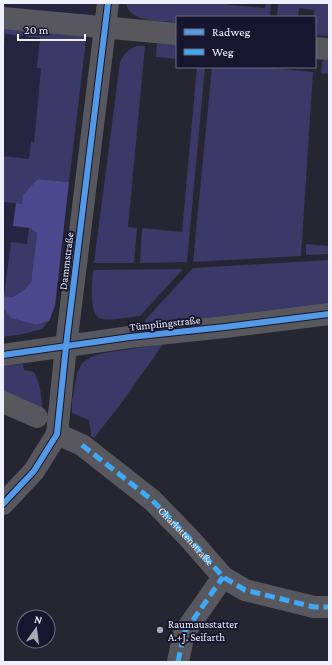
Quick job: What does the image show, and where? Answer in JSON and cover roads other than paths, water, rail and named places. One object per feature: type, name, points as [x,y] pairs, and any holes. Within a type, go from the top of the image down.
[{"type":"street","name":"Dammstraße","points":[[3,504],[34,471],[57,434],[66,346],[108,3]]},
{"type":"street","points":[[3,18],[176,34]]},
{"type":"street","points":[[316,48],[329,49]]},
{"type":"street","name":"Tümplingstraße","points":[[3,355],[130,337],[329,314]]},
{"type":"street","points":[[3,402],[37,417]]},
{"type":"street","name":"Charlottenstraße","points":[[57,434],[82,445],[152,500],[223,576],[245,590],[314,607],[329,607]]},
{"type":"street","points":[[178,662],[184,633],[223,576]]},
{"type":"place","name":"Raumausstatter A.+J. Seifarth","points":[[160,630]]}]
